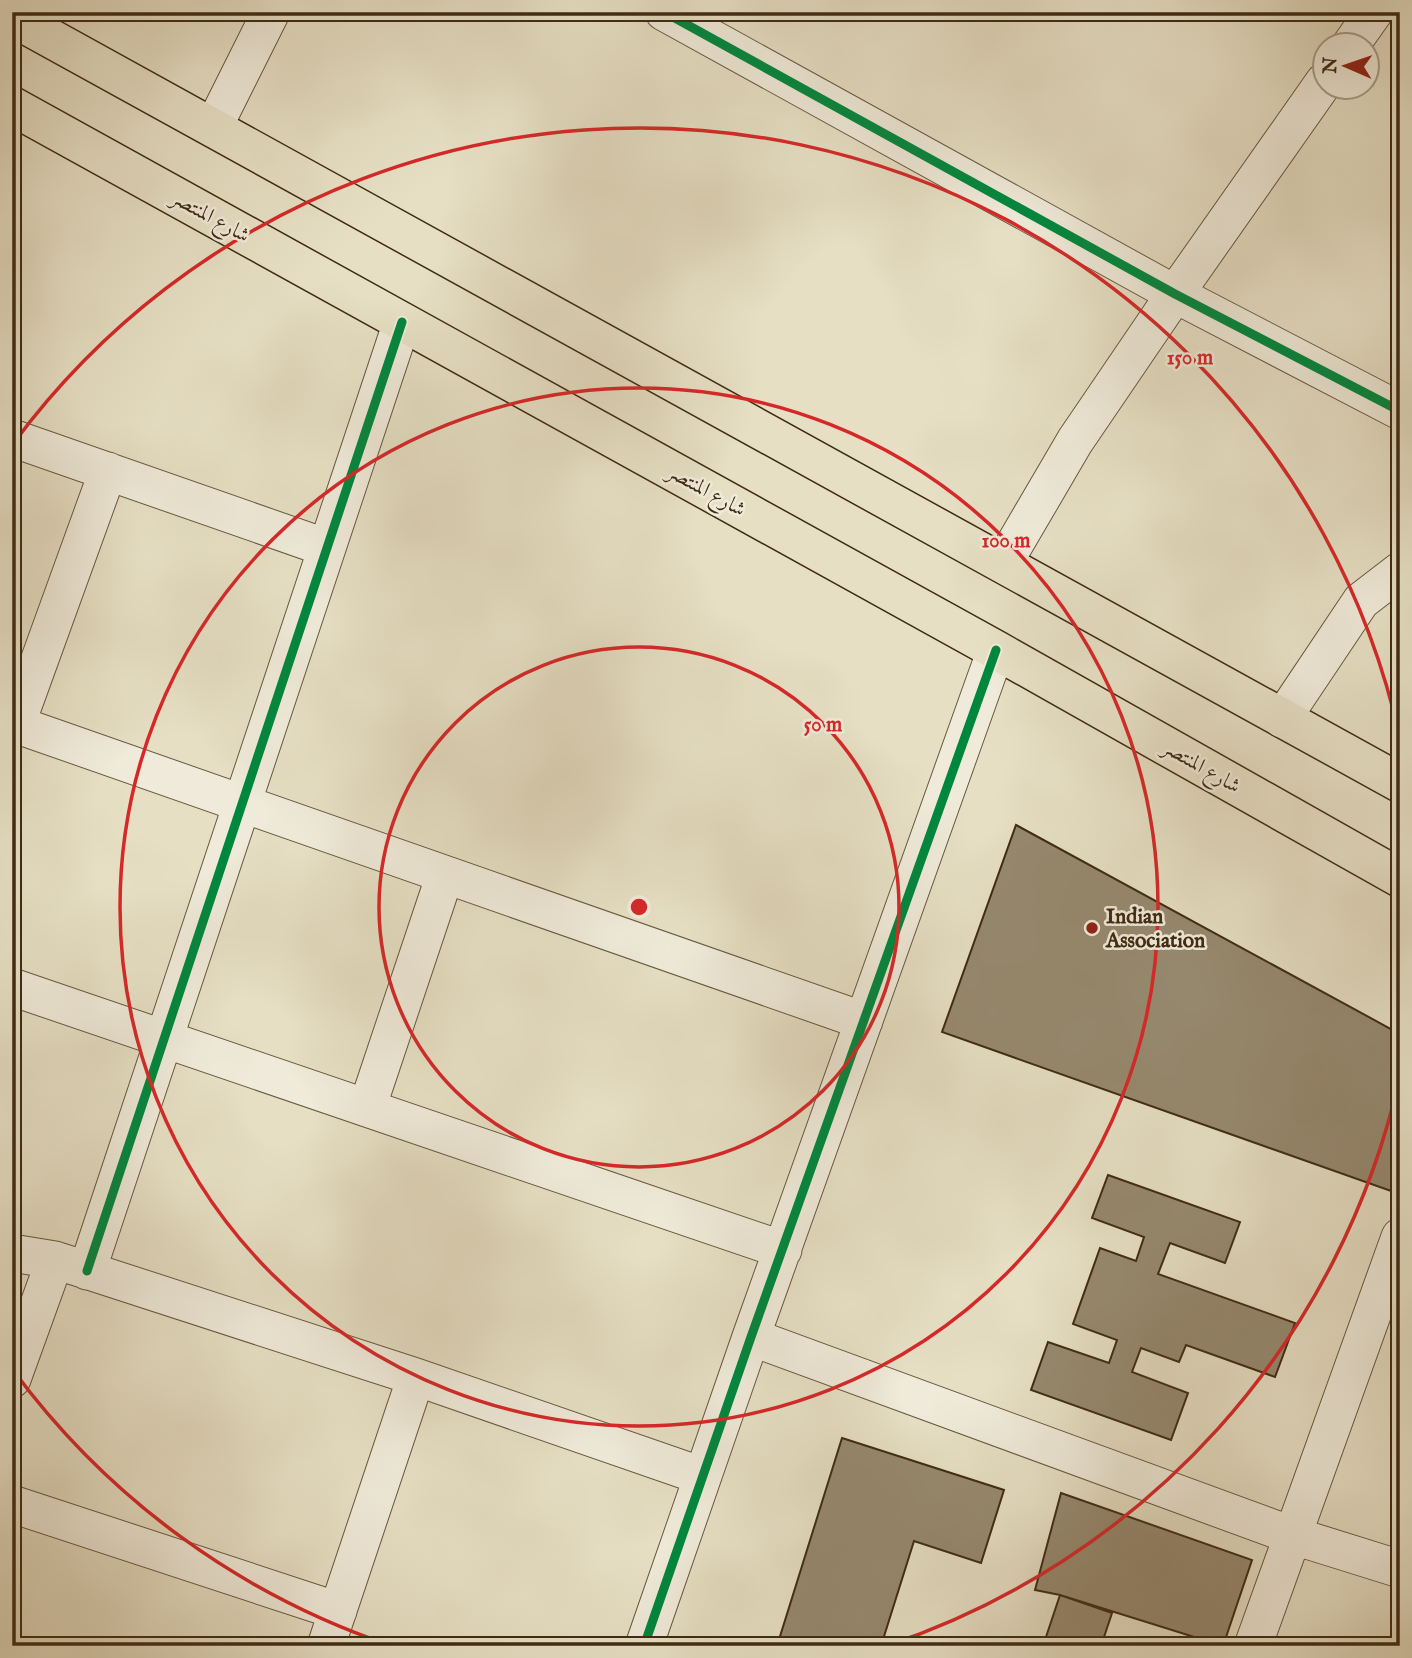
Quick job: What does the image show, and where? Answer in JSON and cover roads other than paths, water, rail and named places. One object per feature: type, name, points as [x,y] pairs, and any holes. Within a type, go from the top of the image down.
[{"type":"main road","points":[[12,17],[1400,783]]},
{"type":"main road","name":"شارع المنتصر","points":[[12,106],[996,650],[1400,878]]},
{"type":"street","points":[[213,128],[271,12]]},
{"type":"street","points":[[664,12],[1175,294],[1400,411]]},
{"type":"street","points":[[1360,32],[1374,12]]},
{"type":"street","points":[[1003,564],[1075,441],[1311,102]]},
{"type":"street","points":[[12,1379],[71,1265],[163,1038],[402,322]]},
{"type":"street","points":[[12,438],[327,548]]},
{"type":"street","points":[[108,471],[14,724],[864,1021]]},
{"type":"street","points":[[1282,719],[1361,601],[1400,571]]},
{"type":"street","points":[[644,1646],[996,650]]},
{"type":"street","points":[[367,1108],[445,875]]},
{"type":"street","points":[[12,987],[783,1250]]},
{"type":"street","points":[[1253,1646],[1291,1535],[1387,1316],[1400,1237]]},
{"type":"street","points":[[12,1253],[71,1265],[416,1377],[702,1476]]},
{"type":"street","points":[[751,1337],[1291,1535],[1400,1569]]},
{"type":"street","points":[[326,1646],[416,1377]]},
{"type":"street","points":[[12,1504],[338,1611]]},
{"type":"place","name":"Indian Association","points":[[1092,928]]}]
